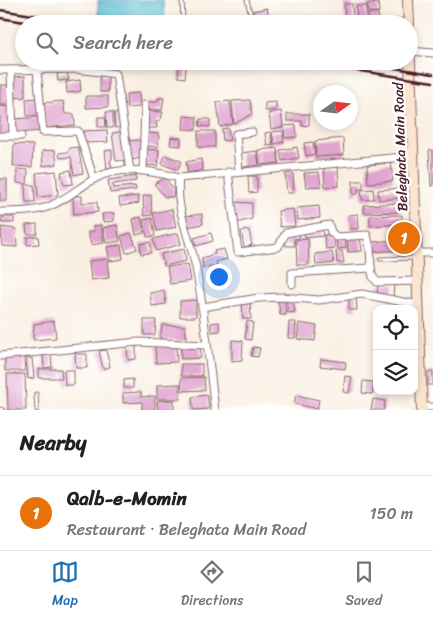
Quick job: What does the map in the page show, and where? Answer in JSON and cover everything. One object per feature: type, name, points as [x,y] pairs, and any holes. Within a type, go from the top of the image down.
[{"type":"main road","points":[[408,0],[409,15]]},
{"type":"main road","name":"Beleghata Main Road","points":[[411,70],[422,409]]},
{"type":"street","points":[[418,52],[433,53]]},
{"type":"street","points":[[0,70],[37,70],[43,132],[78,131],[94,179]]},
{"type":"street","points":[[85,70],[116,74],[130,171]]},
{"type":"street","points":[[11,71],[12,136]]},
{"type":"street","points":[[143,170],[145,105]]},
{"type":"street","points":[[239,171],[236,134],[252,132]]},
{"type":"street","points":[[0,136],[21,136]]},
{"type":"street","points":[[0,212],[26,212],[48,207],[68,198],[94,179],[122,171],[143,170],[179,178],[414,156]]},
{"type":"street","points":[[228,172],[238,252],[278,247],[286,233],[329,225],[331,232],[336,237],[367,235],[371,268],[374,280],[377,282],[418,281]]},
{"type":"street","points":[[179,178],[179,206],[191,246],[202,307],[215,410]]},
{"type":"street","points":[[417,255],[433,254]]},
{"type":"street","points":[[292,284],[292,273],[371,268]]},
{"type":"street","points":[[202,307],[259,298],[282,297],[319,300],[362,294],[419,305]]},
{"type":"street","points":[[0,356],[138,342],[207,345]]},
{"type":"street","points":[[422,409],[433,407]]},
{"type":"lane","points":[[182,0],[183,15]]},
{"type":"lane","points":[[247,0],[251,15]]},
{"type":"lane","points":[[380,259],[417,255]]},
{"type":"lane","points":[[36,394],[37,410]]},
{"type":"water","points":[[98,0],[163,0],[165,15],[98,15]]},
{"type":"building","points":[[378,3],[379,12],[368,12],[367,4]]},
{"type":"building","points":[[344,4],[352,4],[353,15],[345,15]]},
{"type":"building","points":[[356,6],[366,6],[367,15],[357,15]]},
{"type":"building","points":[[267,8],[268,15],[254,15],[253,11]]},
{"type":"building","points":[[368,13],[378,13],[378,15],[368,15]]},
{"type":"building","points":[[179,70],[186,70],[185,78],[178,77]]},
{"type":"building","points":[[67,72],[69,80],[58,81],[57,74]]},
{"type":"building","points":[[25,76],[25,97],[14,98],[13,77]]},
{"type":"building","points":[[100,76],[108,76],[108,92],[100,92]]},
{"type":"building","points":[[80,80],[81,91],[67,93],[66,82]]},
{"type":"building","points":[[0,85],[9,85],[9,105],[0,105]]},
{"type":"building","points":[[139,93],[140,107],[127,108],[126,94]]},
{"type":"building","points":[[86,96],[108,96],[108,107],[86,108]]},
{"type":"building","points":[[38,98],[39,115],[27,116],[26,99]]},
{"type":"building","points":[[158,98],[164,98],[162,110],[149,110],[148,102],[157,102]]},
{"type":"building","points":[[250,100],[252,114],[234,124],[232,101]]},
{"type":"building","points":[[63,101],[65,114],[74,114],[75,125],[46,128],[43,103]]},
{"type":"building","points":[[230,101],[233,124],[220,127],[217,102]]},
{"type":"building","points":[[276,102],[276,110],[265,111],[265,103]]},
{"type":"building","points":[[0,106],[10,107],[9,135],[0,134]]},
{"type":"building","points":[[148,111],[163,112],[161,119],[156,122],[157,128],[147,128]]},
{"type":"building","points":[[281,111],[283,127],[271,129],[269,113]]},
{"type":"building","points":[[106,112],[113,112],[113,128],[107,128]]},
{"type":"building","points":[[114,113],[121,113],[121,127],[115,128]]},
{"type":"building","points":[[287,114],[309,114],[309,125],[302,126],[302,121],[287,121]]},
{"type":"building","points":[[184,116],[197,117],[196,130],[183,129]]},
{"type":"building","points":[[41,117],[42,131],[15,133],[15,119]]},
{"type":"building","points":[[98,117],[105,117],[106,127],[98,127]]},
{"type":"building","points":[[200,119],[210,119],[210,127],[199,126]]},
{"type":"building","points":[[296,125],[297,137],[285,138],[284,126]]},
{"type":"building","points":[[228,128],[230,140],[223,141],[222,129]]},
{"type":"building","points":[[107,130],[108,142],[84,143],[83,131]]},
{"type":"building","points":[[198,131],[215,131],[215,147],[198,147]]},
{"type":"building","points":[[283,131],[284,142],[274,144],[272,132]]},
{"type":"building","points":[[121,132],[125,160],[116,161],[112,133]]},
{"type":"building","points":[[271,132],[273,145],[267,146],[265,133]]},
{"type":"building","points":[[148,133],[159,134],[158,147],[148,146]]},
{"type":"building","points":[[171,137],[181,138],[181,146],[170,145]]},
{"type":"building","points":[[343,138],[344,155],[316,157],[315,141]]},
{"type":"building","points":[[140,140],[141,158],[131,160],[129,141]]},
{"type":"building","points":[[313,142],[315,154],[306,156],[304,143]]},
{"type":"building","points":[[14,144],[33,145],[32,167],[13,166]]},
{"type":"building","points":[[78,147],[83,173],[74,175],[71,157],[60,158],[59,153]]},
{"type":"building","points":[[297,147],[299,158],[282,161],[280,150]]},
{"type":"building","points":[[277,148],[279,163],[260,165],[258,150]]},
{"type":"building","points":[[147,149],[159,150],[158,166],[146,165]]},
{"type":"building","points":[[55,150],[57,164],[43,166],[42,151]]},
{"type":"building","points":[[112,150],[112,159],[110,161],[112,168],[107,169],[105,151]]},
{"type":"building","points":[[429,150],[433,150],[433,186],[431,186]]},
{"type":"building","points":[[257,151],[259,165],[242,167],[241,153]]},
{"type":"building","points":[[165,155],[181,161],[178,170],[162,164]]},
{"type":"building","points":[[201,159],[203,170],[188,173],[186,162]]},
{"type":"building","points":[[391,163],[393,181],[368,183],[367,165]]},
{"type":"building","points":[[338,167],[339,186],[325,187],[324,168]]},
{"type":"building","points":[[17,169],[28,170],[27,184],[17,183]]},
{"type":"building","points":[[71,170],[73,184],[64,185],[61,172]]},
{"type":"building","points":[[56,171],[58,195],[38,197],[36,173]]},
{"type":"building","points":[[319,172],[321,186],[306,187],[304,173]]},
{"type":"building","points":[[293,173],[294,193],[287,193],[285,174]]},
{"type":"building","points":[[136,176],[136,181],[113,184],[114,188],[135,186],[136,190],[110,193],[108,180]]},
{"type":"building","points":[[248,176],[257,176],[257,192],[249,193]]},
{"type":"building","points":[[165,178],[174,190],[173,197],[165,197],[154,184]]},
{"type":"building","points":[[0,179],[7,179],[7,201],[0,201]]},
{"type":"building","points":[[353,181],[363,181],[363,189],[358,189],[358,194],[353,194]]},
{"type":"building","points":[[25,185],[34,185],[35,202],[26,202]]},
{"type":"building","points":[[400,188],[401,198],[379,200],[378,190]]},
{"type":"building","points":[[373,189],[374,199],[362,200],[361,190]]},
{"type":"building","points":[[151,195],[152,215],[144,216],[143,196]]},
{"type":"building","points":[[73,196],[82,196],[82,203],[97,202],[98,212],[74,214]]},
{"type":"building","points":[[138,196],[139,203],[120,206],[119,198]]},
{"type":"building","points":[[233,202],[252,203],[252,219],[236,223]]},
{"type":"building","points":[[400,203],[400,212],[364,213],[364,205]]},
{"type":"building","points":[[319,206],[320,218],[298,220],[297,208]]},
{"type":"building","points":[[172,209],[176,227],[157,231],[153,213]]},
{"type":"building","points":[[293,209],[295,226],[280,227],[278,211]]},
{"type":"building","points":[[114,213],[114,221],[103,222],[102,214]]},
{"type":"building","points":[[202,214],[203,224],[187,227],[186,216]]},
{"type":"building","points":[[358,214],[359,229],[350,229],[349,215]]},
{"type":"building","points":[[402,215],[402,224],[370,226],[370,216]]},
{"type":"building","points":[[2,217],[14,217],[14,223],[1,223]]},
{"type":"building","points":[[141,217],[144,233],[136,235],[133,219]]},
{"type":"building","points":[[152,218],[155,236],[147,237],[143,220]]},
{"type":"building","points":[[37,224],[37,234],[27,234],[26,225]]},
{"type":"building","points":[[101,225],[104,243],[91,245],[88,232],[94,231],[93,226]]},
{"type":"building","points":[[117,225],[120,241],[106,243],[103,228]]},
{"type":"building","points":[[1,227],[16,229],[17,247],[2,246]]},
{"type":"building","points":[[322,228],[323,236],[305,238],[304,231]]},
{"type":"building","points":[[249,230],[252,245],[244,247],[241,231]]},
{"type":"building","points":[[131,233],[137,249],[126,253],[121,236]]},
{"type":"building","points":[[178,233],[181,244],[156,251],[153,239]]},
{"type":"building","points":[[211,233],[213,241],[196,246],[194,238]]},
{"type":"building","points":[[298,234],[300,238],[294,239],[295,246],[286,246],[285,236]]},
{"type":"building","points":[[333,234],[335,248],[326,249],[324,235]]},
{"type":"building","points":[[38,236],[39,244],[27,245],[27,237]]},
{"type":"building","points":[[360,237],[362,251],[348,252],[347,238]]},
{"type":"building","points":[[308,239],[309,265],[297,265],[296,240]]},
{"type":"building","points":[[345,239],[346,248],[338,249],[336,240]]},
{"type":"building","points":[[407,239],[407,250],[372,252],[372,242]]},
{"type":"building","points":[[150,242],[151,253],[141,254],[140,244]]},
{"type":"building","points":[[121,245],[123,259],[110,261],[107,247]]},
{"type":"building","points":[[184,249],[186,261],[164,266],[161,254]]},
{"type":"building","points":[[224,249],[227,259],[216,262],[217,265],[203,268],[202,258],[215,254],[214,251]]},
{"type":"building","points":[[336,251],[342,251],[344,263],[337,263]]},
{"type":"building","points":[[332,252],[334,263],[316,265],[315,254]]},
{"type":"building","points":[[107,259],[109,278],[91,280],[89,261]]},
{"type":"building","points":[[188,264],[191,281],[170,284],[167,267]]},
{"type":"building","points":[[394,284],[393,298],[377,295],[378,285]]},
{"type":"building","points":[[164,290],[166,304],[152,306],[150,293]]},
{"type":"building","points":[[349,296],[356,296],[357,310],[349,310]]},
{"type":"building","points":[[284,297],[286,315],[280,315],[278,298]]},
{"type":"building","points":[[286,299],[293,299],[295,312],[288,313]]},
{"type":"building","points":[[196,300],[196,317],[180,317],[180,301]]},
{"type":"building","points":[[250,301],[251,319],[243,319],[242,302]]},
{"type":"building","points":[[144,320],[156,320],[155,335],[144,335]]},
{"type":"building","points":[[54,321],[56,338],[33,340],[34,324]]},
{"type":"building","points":[[247,321],[253,322],[251,340],[245,339]]},
{"type":"building","points":[[219,322],[220,331],[212,332],[211,323]]},
{"type":"building","points":[[289,322],[296,322],[295,338],[288,338]]},
{"type":"building","points":[[299,323],[317,326],[315,341],[297,339]]},
{"type":"building","points":[[162,325],[185,326],[187,341],[160,339]]},
{"type":"building","points":[[232,340],[243,341],[242,360],[232,361]]},
{"type":"building","points":[[176,345],[177,362],[156,363],[155,346]]},
{"type":"building","points":[[127,346],[136,346],[136,359],[128,360]]},
{"type":"building","points":[[181,346],[200,346],[201,358],[181,359]]},
{"type":"building","points":[[253,347],[260,348],[258,357],[251,356]]},
{"type":"building","points":[[106,350],[110,367],[103,369],[99,351]]},
{"type":"building","points":[[51,354],[52,367],[44,368],[43,355]]},
{"type":"building","points":[[75,354],[87,354],[87,368],[76,368]]},
{"type":"building","points":[[24,357],[25,371],[5,371],[5,358]]},
{"type":"building","points":[[26,358],[32,358],[34,378],[28,379]]},
{"type":"building","points":[[321,359],[346,362],[345,369],[320,366]]},
{"type":"building","points":[[181,364],[202,364],[202,376],[181,376]]},
{"type":"building","points":[[39,369],[61,369],[62,378],[39,378]]},
{"type":"building","points":[[64,370],[74,370],[74,385],[65,385]]},
{"type":"building","points":[[428,372],[433,372],[433,385],[428,385]]},
{"type":"building","points":[[7,374],[25,374],[26,410],[8,410]]},
{"type":"building","points":[[345,376],[352,377],[349,393],[343,392]]},
{"type":"building","points":[[204,377],[205,390],[182,391],[181,378]]},
{"type":"building","points":[[133,379],[133,388],[124,388],[124,380]]},
{"type":"building","points":[[363,381],[373,382],[372,394],[362,393]]},
{"type":"building","points":[[180,384],[180,399],[157,399],[157,385]]},
{"type":"building","points":[[141,392],[141,397],[155,396],[155,410],[142,410],[142,402],[123,403],[123,393]]},
{"type":"building","points":[[207,395],[209,409],[193,410],[192,397]]},
{"type":"building","points":[[296,395],[319,400],[317,409],[294,404]]},
{"type":"building","points":[[373,399],[385,401],[384,410],[371,410]]},
{"type":"building","points":[[174,400],[174,410],[158,410],[157,401]]},
{"type":"railway","points":[[0,10],[32,15]]},
{"type":"railway","points":[[0,18],[15,20]]},
{"type":"railway","points":[[354,70],[433,82]]},
{"type":"railway","points":[[407,70],[433,74]]},
{"type":"place","name":"Qalb-e-Momin","points":[[404,238]]}]
